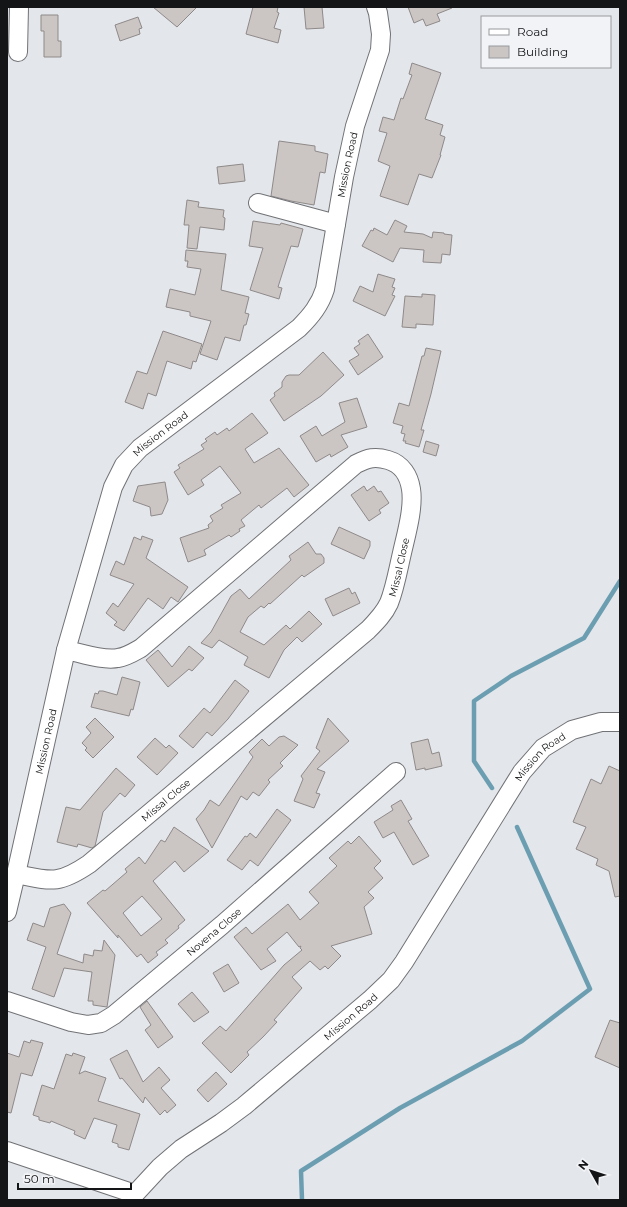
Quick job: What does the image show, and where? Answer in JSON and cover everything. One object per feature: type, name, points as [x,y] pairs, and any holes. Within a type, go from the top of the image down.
[{"type":"street","points":[[18,52],[19,7]]},
{"type":"street","name":"Mission Road","points":[[7,912],[66,650],[113,487],[124,465],[140,448],[298,328],[309,318],[322,298],[325,289],[344,177],[355,126],[380,50],[381,34],[376,7]]},
{"type":"street","points":[[258,203],[336,224]]},
{"type":"street","name":"Missal Close","points":[[16,874],[49,881],[62,879],[75,874],[368,630],[380,617],[388,604],[394,586],[411,512],[412,490],[408,477],[401,467],[392,461],[383,458],[373,457],[356,464],[141,648],[128,655],[118,658],[106,658],[66,650]]},
{"type":"street","name":"Mission Road","points":[[7,1152],[134,1197],[160,1167],[181,1149],[244,1106],[370,1000],[391,980],[404,962],[522,772],[543,748],[572,730],[600,722],[620,722]]},
{"type":"street","name":"Novena Close","points":[[7,1001],[71,1022],[88,1025],[101,1023],[114,1015],[222,925],[396,772]]},
{"type":"building","points":[[153,7],[197,7],[177,27]]},
{"type":"building","points":[[253,7],[278,7],[277,12],[279,13],[274,28],[281,30],[278,43],[246,34]]},
{"type":"building","points":[[304,7],[322,7],[324,28],[306,29]]},
{"type":"building","points":[[408,7],[452,8],[437,14],[440,21],[426,26],[423,19],[414,23]]},
{"type":"building","points":[[41,15],[58,15],[58,41],[61,41],[61,57],[44,57],[44,31],[41,31]]},
{"type":"building","points":[[138,17],[142,28],[139,29],[140,34],[120,41],[115,25]]},
{"type":"building","points":[[412,63],[441,73],[425,119],[443,125],[440,135],[445,137],[441,155],[432,178],[419,174],[408,205],[380,196],[390,166],[378,161],[387,133],[379,131],[383,117],[394,120],[401,98],[403,99],[412,75],[409,74]]},
{"type":"building","points":[[279,141],[315,146],[315,151],[328,154],[325,173],[320,172],[314,205],[271,196]]},
{"type":"building","points":[[243,164],[245,181],[219,184],[217,167]]},
{"type":"building","points":[[187,200],[199,202],[198,207],[224,210],[224,230],[200,227],[197,249],[187,248],[189,225],[184,225]]},
{"type":"building","points":[[395,220],[407,226],[404,232],[423,234],[432,238],[433,232],[452,235],[450,255],[442,254],[441,263],[423,262],[424,250],[400,248],[393,262],[362,246],[371,230],[373,231],[374,228],[387,235]]},
{"type":"building","points":[[253,221],[280,225],[281,223],[303,229],[298,247],[291,246],[278,287],[282,288],[279,299],[250,290],[263,248],[249,246]]},
{"type":"building","points":[[186,250],[226,254],[221,290],[249,297],[245,313],[249,314],[246,325],[244,325],[240,341],[225,337],[217,360],[200,354],[211,321],[190,316],[190,312],[166,307],[170,289],[195,295],[201,269],[187,267],[188,261],[185,261]]},
{"type":"building","points":[[378,274],[395,279],[392,287],[395,288],[392,295],[395,296],[385,316],[353,301],[360,286],[373,292]]},
{"type":"building","points":[[422,294],[435,295],[433,325],[416,324],[416,328],[402,327],[405,296],[422,297]]},
{"type":"building","points":[[163,331],[202,344],[196,362],[193,361],[191,369],[167,361],[156,396],[148,393],[143,409],[125,402],[137,371],[147,374]]},
{"type":"building","points":[[368,334],[383,357],[358,375],[349,361],[359,355],[354,348],[360,344],[358,341]]},
{"type":"building","points":[[426,348],[441,351],[421,430],[424,430],[419,447],[405,443],[406,441],[403,441],[405,434],[401,433],[403,426],[393,423],[399,403],[409,406],[422,356],[424,356]]},
{"type":"building","points":[[323,352],[344,375],[321,396],[284,421],[270,400],[275,396],[274,393],[282,387],[282,382],[286,376],[299,375]]},
{"type":"building","points":[[357,398],[367,427],[341,435],[348,447],[331,457],[330,454],[316,462],[300,436],[316,426],[322,436],[345,422],[339,403]]},
{"type":"building","points":[[252,413],[268,433],[245,449],[254,463],[279,448],[309,485],[294,497],[287,488],[261,508],[259,505],[241,520],[245,526],[239,529],[240,531],[231,537],[229,535],[204,550],[206,555],[188,562],[180,538],[209,528],[208,525],[213,521],[210,516],[223,508],[221,505],[241,493],[220,466],[201,480],[204,485],[188,495],[174,472],[180,468],[178,465],[204,449],[201,445],[207,441],[205,439],[215,432],[217,435],[227,428],[229,431]]},
{"type":"building","points":[[426,441],[439,445],[436,456],[423,452]]},
{"type":"building","points":[[165,482],[168,500],[162,514],[151,516],[150,507],[133,501],[138,486]]},
{"type":"building","points":[[364,486],[367,491],[374,486],[378,492],[381,491],[389,503],[379,510],[381,513],[369,521],[351,495]]},
{"type":"building","points":[[339,527],[370,541],[370,546],[364,559],[331,544]]},
{"type":"building","points":[[142,536],[153,540],[146,558],[188,587],[178,602],[171,597],[163,609],[148,598],[124,631],[114,625],[117,622],[106,613],[113,603],[118,607],[134,584],[110,575],[116,561],[124,565],[134,537],[141,540]]},
{"type":"building","points":[[308,542],[316,554],[321,554],[324,558],[324,563],[304,577],[302,575],[270,604],[269,603],[264,608],[261,606],[248,617],[240,632],[264,645],[286,625],[290,629],[309,611],[322,624],[302,642],[297,637],[284,650],[269,678],[244,665],[248,657],[219,640],[212,648],[201,643],[211,632],[231,596],[240,589],[249,599],[291,560],[289,556]]},
{"type":"building","points":[[349,588],[352,594],[355,592],[360,603],[333,616],[325,599]]},
{"type":"building","points":[[189,646],[204,658],[192,671],[189,669],[168,687],[146,660],[158,650],[172,667]]},
{"type":"building","points":[[122,677],[140,682],[133,710],[131,709],[129,716],[91,707],[95,693],[98,694],[99,691],[117,695]]},
{"type":"building","points":[[235,680],[249,691],[228,719],[212,736],[207,732],[193,748],[179,736],[204,708],[210,713]]},
{"type":"building","points":[[95,718],[114,737],[93,758],[85,750],[87,748],[82,743],[91,733],[86,727]]},
{"type":"building","points":[[328,718],[349,741],[317,769],[325,772],[316,793],[320,794],[314,808],[294,801],[303,779],[301,776],[320,751],[316,748]]},
{"type":"building","points":[[284,736],[298,745],[280,763],[283,766],[268,780],[270,782],[259,796],[253,792],[247,800],[241,796],[212,848],[196,819],[210,800],[219,806],[253,757],[249,752],[262,739],[269,746],[279,737]]},
{"type":"building","points":[[155,738],[166,748],[169,745],[178,753],[157,775],[137,757]]},
{"type":"building","points":[[428,739],[432,754],[439,752],[442,766],[425,770],[425,768],[416,770],[411,743]]},
{"type":"building","points":[[609,766],[620,771],[620,896],[615,897],[609,871],[596,865],[598,859],[576,849],[586,827],[573,822],[591,779],[601,784]]},
{"type":"building","points":[[116,768],[135,785],[125,797],[120,793],[103,812],[95,846],[92,848],[78,844],[77,847],[57,842],[66,807],[80,810]]},
{"type":"building","points":[[401,800],[412,819],[408,821],[429,856],[413,865],[394,832],[383,838],[374,822],[393,810],[391,806]]},
{"type":"building","points":[[277,809],[291,820],[258,866],[250,860],[242,870],[227,860],[245,836],[247,837],[250,833],[256,838]]},
{"type":"building","points":[[174,827],[209,851],[184,872],[175,861],[153,881],[185,920],[178,926],[179,928],[165,940],[168,943],[156,952],[158,955],[148,963],[141,954],[137,957],[87,903],[103,890],[105,891],[127,872],[125,869],[139,857],[145,864],[161,840],[165,842]],"holes":[[[142,896],[162,919],[141,936],[123,913]]]},
{"type":"building","points":[[359,836],[381,861],[374,868],[383,878],[368,892],[374,898],[364,907],[372,934],[331,946],[341,956],[328,969],[325,966],[320,970],[310,961],[292,977],[302,988],[274,1020],[277,1022],[247,1052],[249,1055],[231,1073],[202,1043],[220,1026],[226,1031],[284,965],[302,950],[300,948],[301,946],[299,947],[287,932],[267,949],[276,961],[261,970],[234,937],[246,927],[252,934],[288,904],[300,920],[319,903],[309,892],[337,866],[329,858],[348,841],[351,844]]},
{"type":"building","points":[[64,904],[71,913],[57,954],[83,963],[84,954],[93,956],[94,950],[102,951],[104,940],[115,955],[107,1007],[93,1005],[93,1001],[88,1001],[92,972],[64,968],[54,997],[32,989],[46,947],[27,940],[33,923],[44,927],[50,908]]},
{"type":"building","points":[[228,964],[239,983],[224,992],[213,973]]},
{"type":"building","points":[[192,992],[209,1012],[194,1022],[178,1004]]},
{"type":"building","points":[[147,1001],[173,1037],[158,1048],[145,1030],[151,1025],[140,1007]]},
{"type":"building","points":[[610,1020],[620,1023],[620,1068],[595,1057]]},
{"type":"building","points":[[31,1040],[43,1043],[32,1076],[21,1073],[11,1113],[7,1112],[7,1053],[19,1057],[24,1041],[30,1043]]},
{"type":"building","points":[[127,1050],[143,1082],[159,1067],[170,1080],[161,1088],[176,1105],[167,1113],[165,1110],[160,1115],[145,1097],[143,1103],[122,1078],[120,1079],[110,1059]]},
{"type":"building","points":[[73,1053],[85,1057],[79,1074],[85,1071],[106,1078],[98,1101],[140,1114],[129,1150],[118,1147],[118,1144],[112,1142],[117,1125],[94,1118],[85,1139],[74,1134],[75,1131],[51,1121],[50,1123],[39,1120],[39,1117],[33,1115],[42,1085],[54,1089],[66,1054],[72,1056]]},
{"type":"building","points":[[216,1072],[227,1084],[208,1102],[197,1090]]},
{"type":"waterway","points":[[492,788],[474,761],[474,701],[511,676],[584,638],[620,581]]},
{"type":"waterway","points":[[302,1200],[301,1171],[400,1108],[522,1041],[590,989],[517,827]]}]
